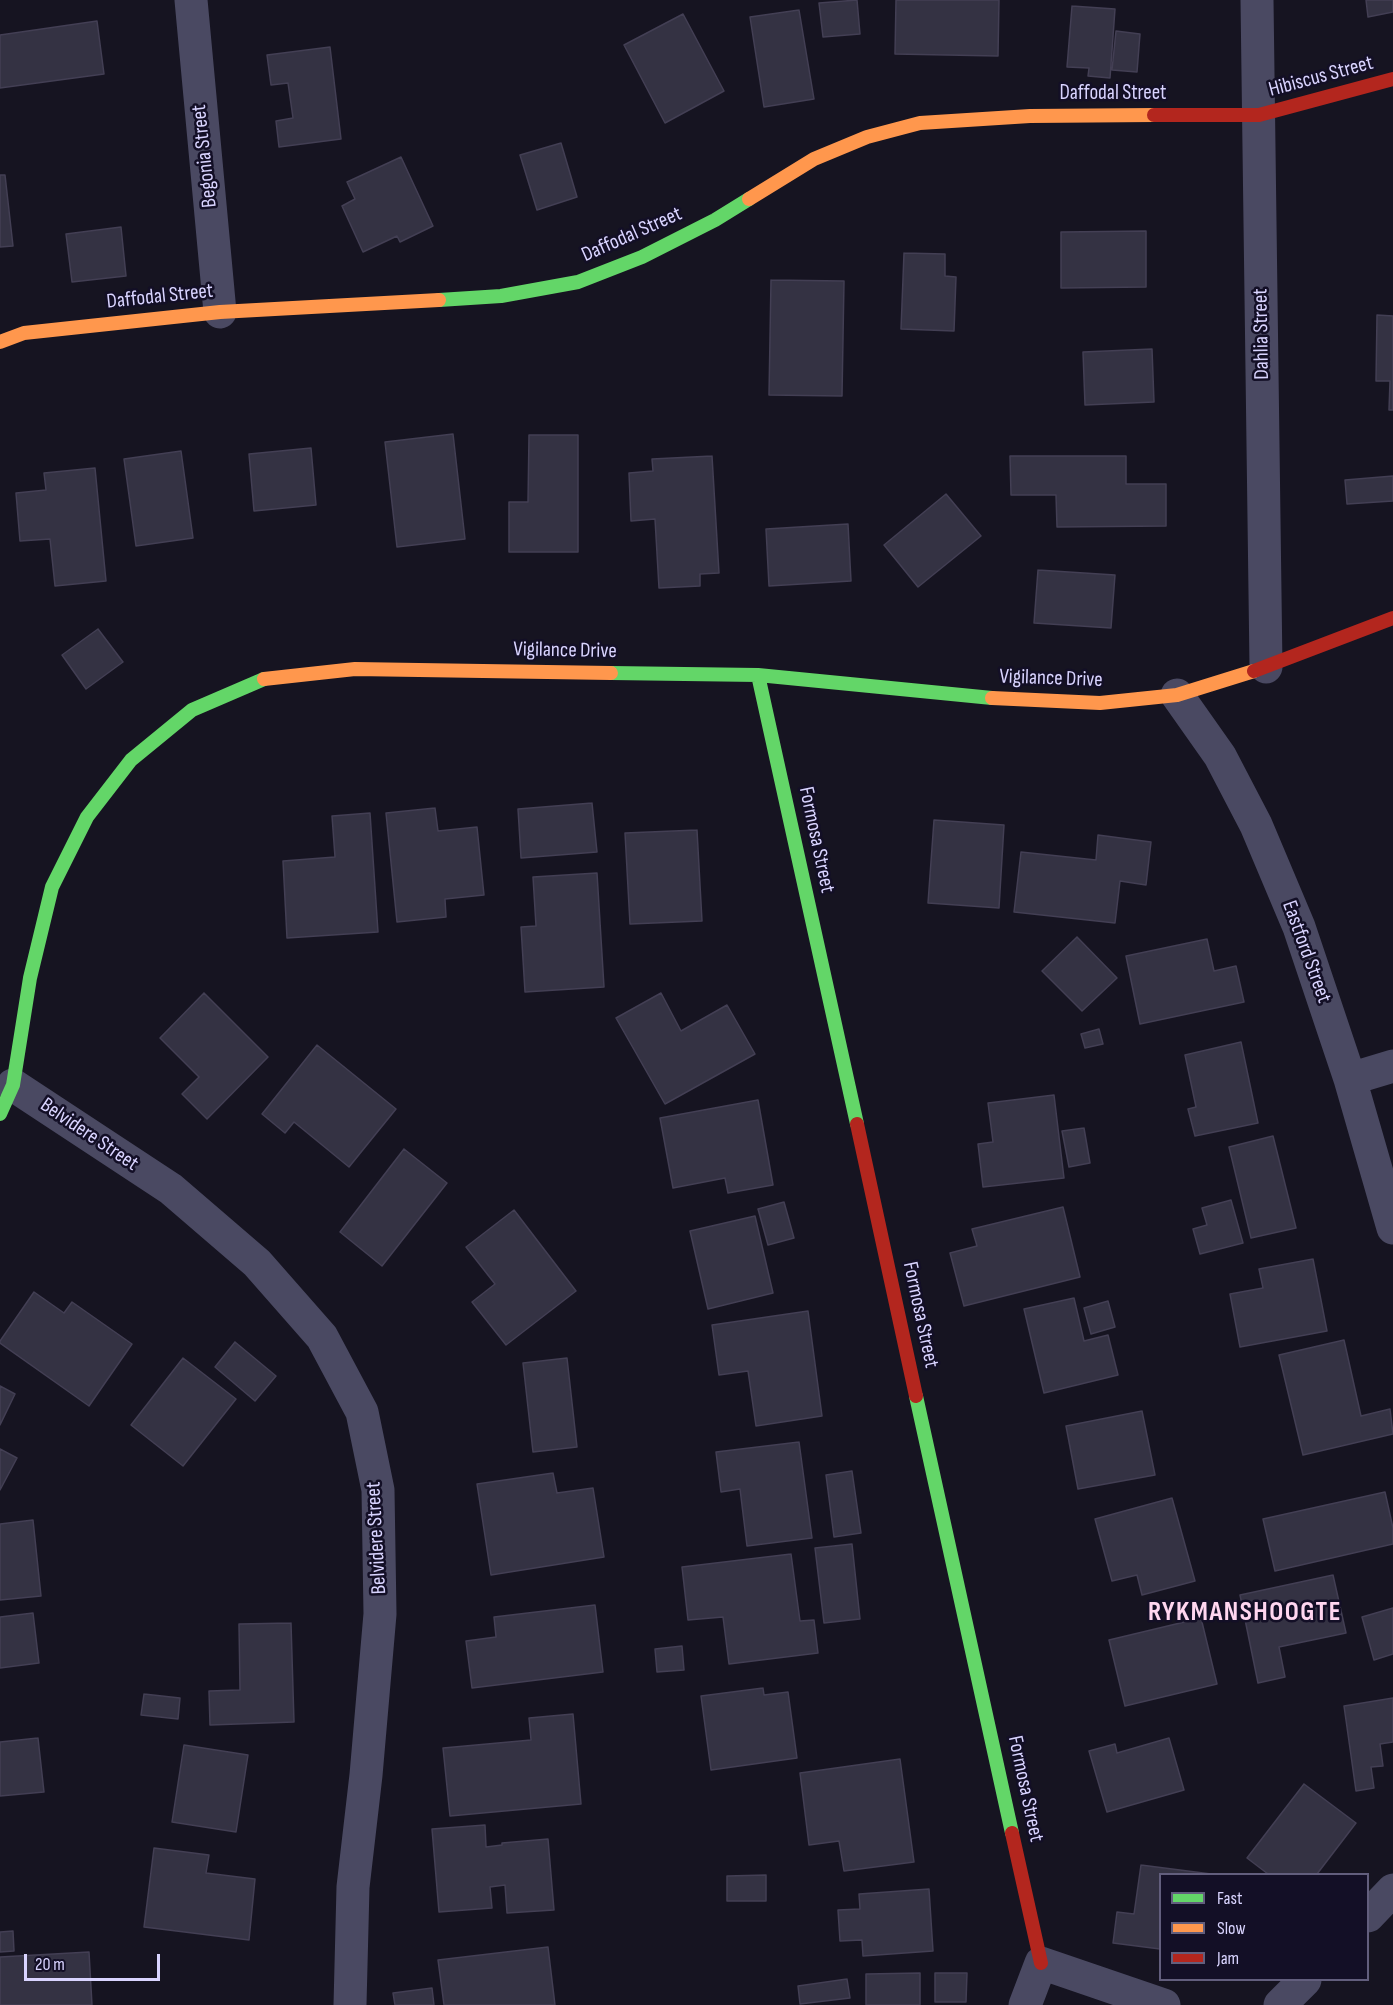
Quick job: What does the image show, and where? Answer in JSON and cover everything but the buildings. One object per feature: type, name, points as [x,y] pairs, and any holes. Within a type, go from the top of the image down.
[{"type":"street","name":"Begonia Street","points":[[191,0],[220,312]]},
{"type":"street","name":"Dahlia Street","points":[[1257,0],[1266,667]]},
{"type":"street","name":"Hibiscus Street","points":[[1259,115],[1393,79]]},
{"type":"street","name":"Daffodal Street","points":[[0,342],[24,333],[220,312],[501,296],[578,282],[642,257],[716,220],[814,159],[867,137],[920,123],[1030,116],[1259,115]]},
{"type":"street","name":"Vigilance Drive","points":[[7,1100],[30,978],[52,887],[87,817],[131,760],[192,711],[267,678],[355,669],[758,675],[989,698],[1100,703],[1177,695],[1266,667],[1393,618]]},
{"type":"street","name":"Formosa Street","points":[[758,675],[1041,1963]]},
{"type":"street","name":"Eastford Street","points":[[1177,695],[1220,756],[1256,825],[1299,927],[1350,1079],[1393,1228]]},
{"type":"street","points":[[1350,1079],[1393,1066]]},
{"type":"street","name":"Belvidere Street","points":[[7,1100],[171,1189],[257,1263],[322,1337],[362,1412],[378,1490],[381,1614],[353,1887],[350,2005]]},
{"type":"street","points":[[1369,1915],[1393,1890]]},
{"type":"street","points":[[1025,2005],[1041,1963],[1164,2005]]},
{"type":"street","points":[[1280,2005],[1304,1981]]},
{"type":"traffic: fast","points":[[439,300],[501,296],[578,282],[642,257],[715,220],[749,199]]},
{"type":"traffic: fast","points":[[611,673],[758,675],[992,698]]},
{"type":"traffic: fast","points":[[758,675],[857,1124]]},
{"type":"traffic: fast","points":[[0,1114],[13,1085],[30,978],[52,887],[87,817],[131,760],[192,710],[264,679]]},
{"type":"traffic: fast","points":[[916,1396],[1012,1833]]},
{"type":"traffic: slow","points":[[749,199],[814,159],[867,137],[920,123],[1030,116],[1154,115]]},
{"type":"traffic: slow","points":[[0,342],[24,333],[220,312],[439,300]]},
{"type":"traffic: slow","points":[[264,679],[355,669],[611,673]]},
{"type":"traffic: slow","points":[[992,698],[1100,703],[1177,695],[1254,671]]},
{"type":"traffic: jam","points":[[1154,115],[1259,115],[1393,79]]},
{"type":"traffic: jam","points":[[1254,671],[1393,618]]},
{"type":"traffic: jam","points":[[857,1124],[916,1396]]},
{"type":"traffic: jam","points":[[1012,1833],[1041,1963]]},
{"type":"district","name":"RYKMANSHOOGTE","points":[[1245,1613]]}]
